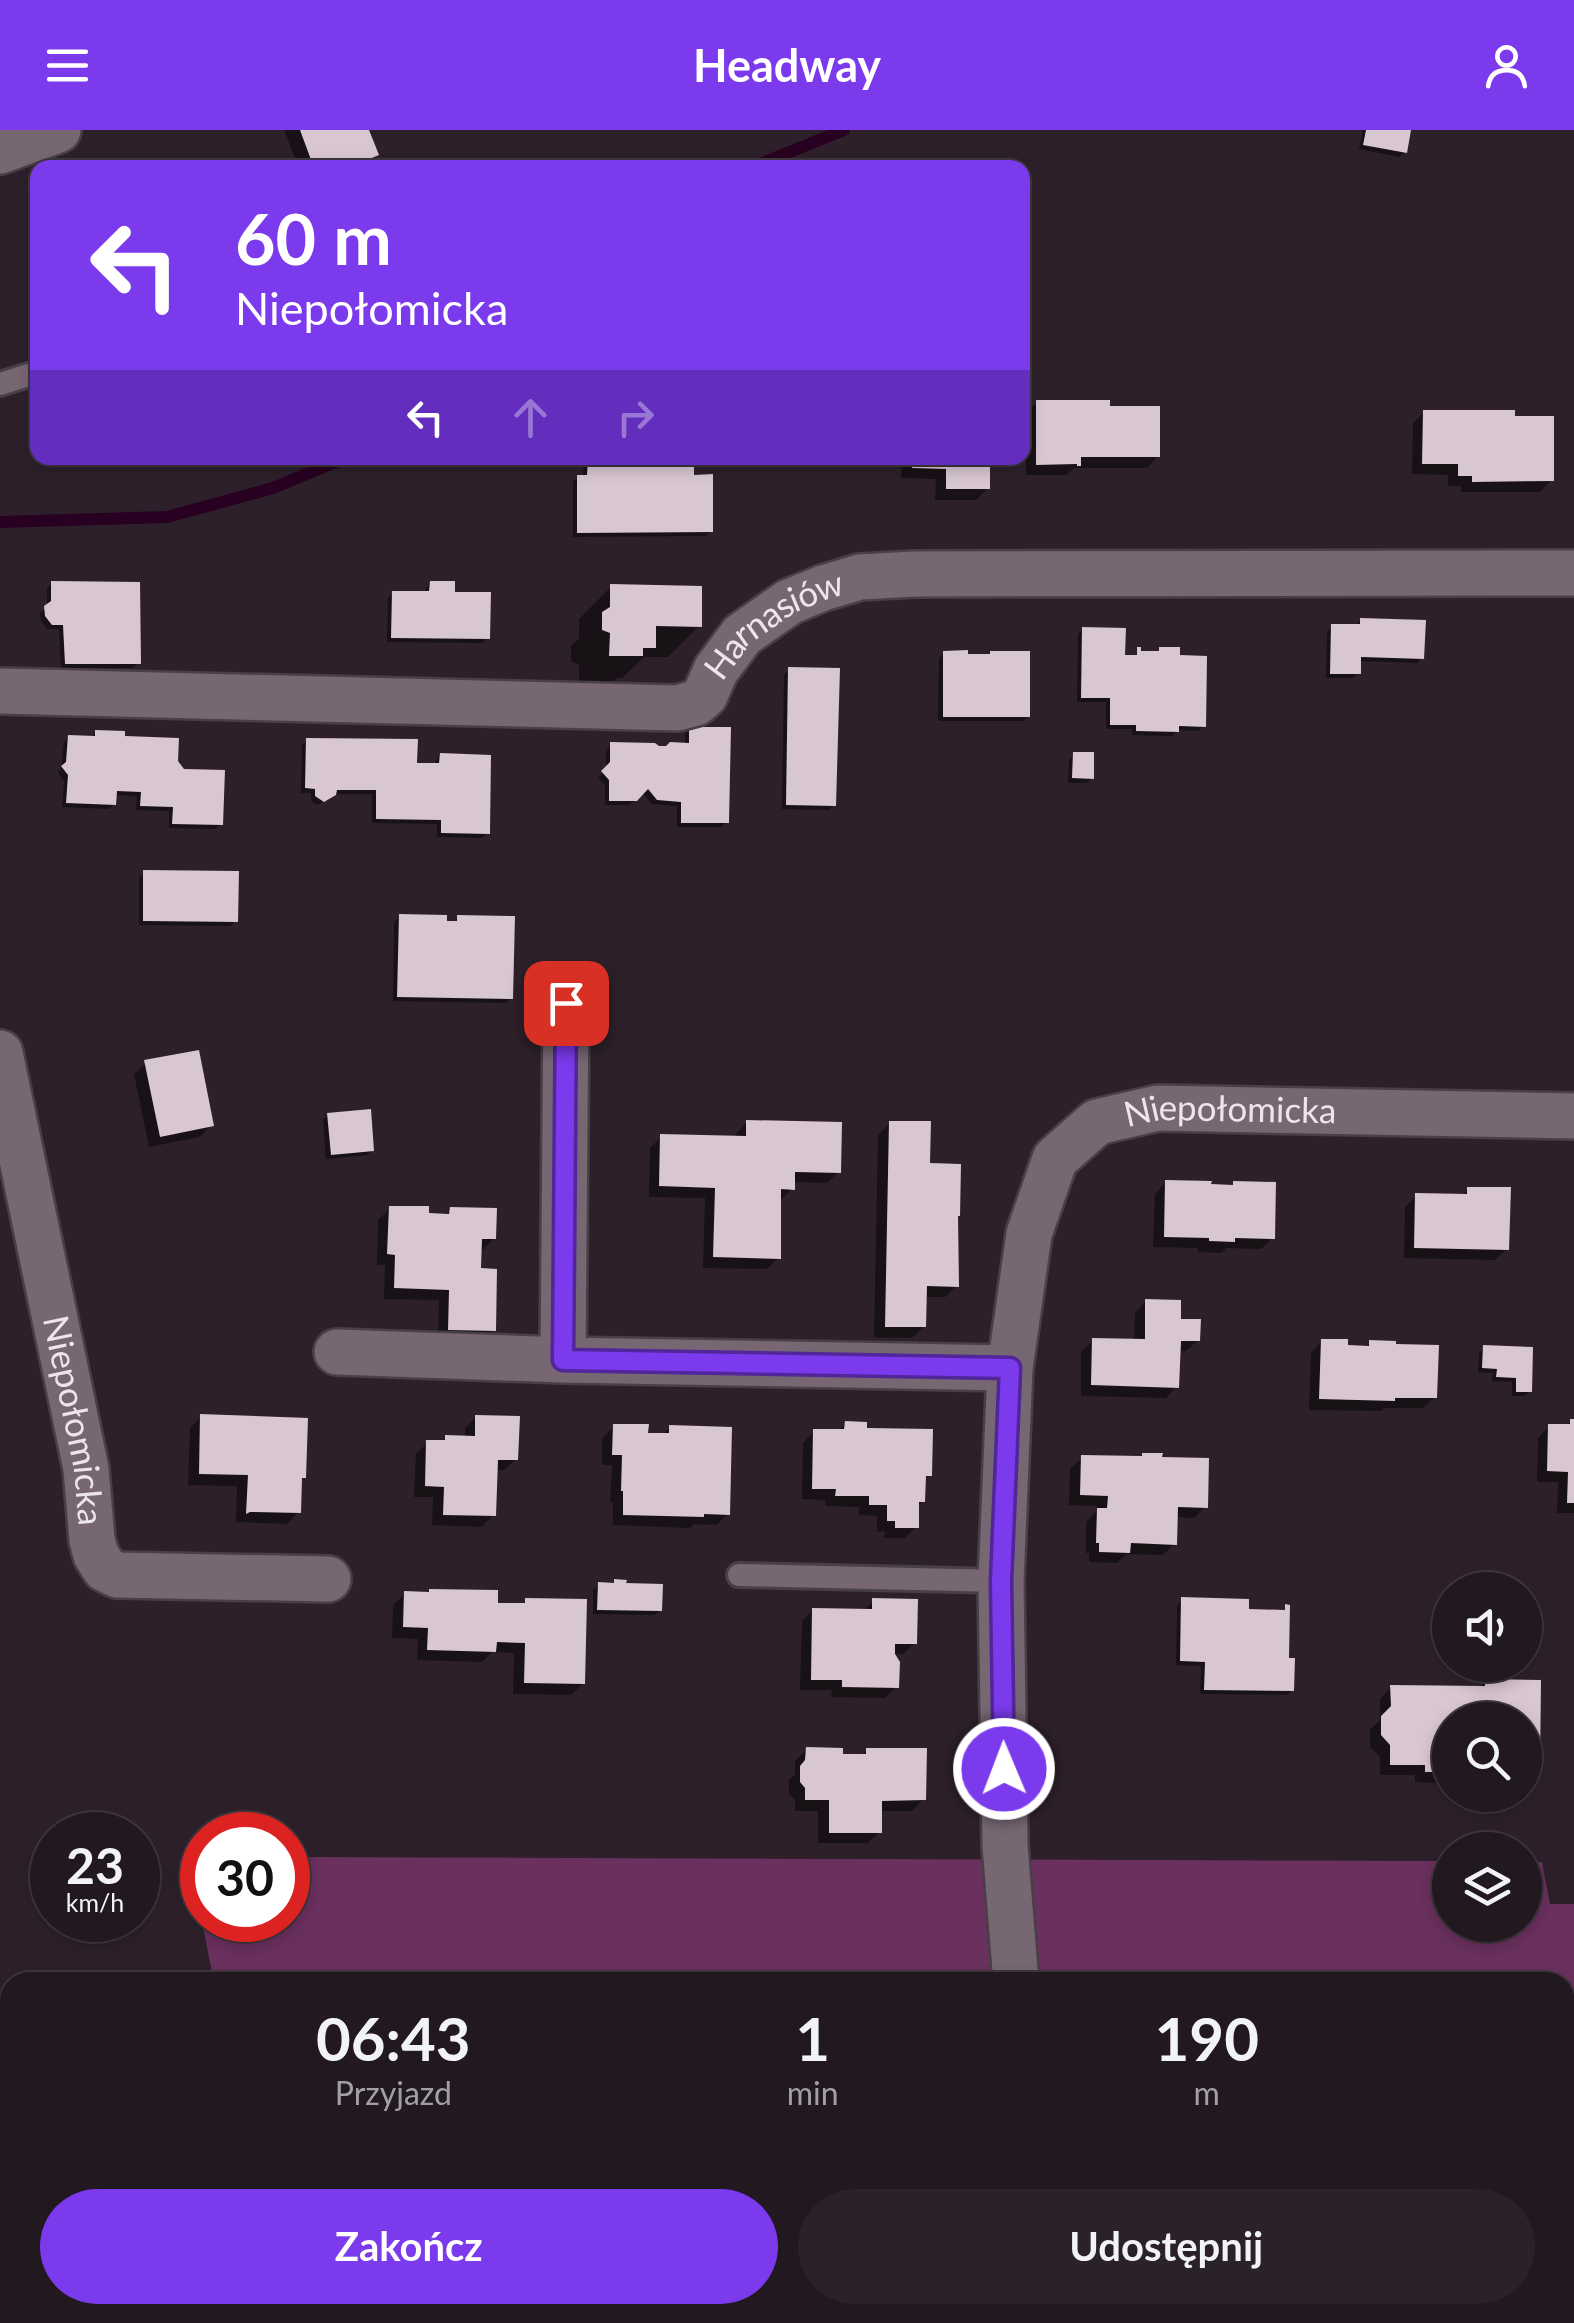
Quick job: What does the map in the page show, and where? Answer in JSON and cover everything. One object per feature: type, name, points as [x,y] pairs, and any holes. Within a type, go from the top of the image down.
[{"type":"street","points":[[0,151],[58,130]]},
{"type":"street","name":"Harnasiów","points":[[0,691],[677,708],[696,703],[706,695],[726,654],[758,622],[789,602],[860,577],[1574,574]]},
{"type":"street","points":[[563,1360],[566,1003]]},
{"type":"street","name":"Niepołomicka","points":[[0,1054],[86,1468],[96,1555],[105,1568],[117,1574],[328,1579]]},
{"type":"street","name":"Niepołomicka","points":[[1015,1972],[1005,1845],[1001,1581],[1010,1368],[1029,1234],[1055,1160],[1097,1122],[1158,1108],[1574,1116]]},
{"type":"street","points":[[337,1352],[1010,1368]]},
{"type":"lane","points":[[0,384],[30,375]]},
{"type":"lane","points":[[740,1575],[1001,1581]]},
{"type":"shaded area","points":[[310,1857],[1432,1861],[1432,1942],[1542,1942],[1542,1862],[1550,1904],[1574,1904],[1574,1972],[212,1972],[206,1942],[310,1942]]},
{"type":"building","points":[[300,130],[369,130],[379,155],[367,160],[311,160]]},
{"type":"building","points":[[1366,130],[1411,130],[1407,153],[1363,145]]},
{"type":"building","points":[[1036,400],[1110,400],[1110,406],[1160,406],[1160,457],[1081,457],[1081,466],[1036,465]]},
{"type":"building","points":[[1423,410],[1515,410],[1515,416],[1554,416],[1554,481],[1472,482],[1472,476],[1458,476],[1458,464],[1422,464]]},
{"type":"building","points":[[588,465],[694,465],[694,475],[713,474],[713,532],[577,533],[577,475],[587,475]]},
{"type":"building","points":[[990,465],[990,489],[946,489],[946,469],[912,468]]},
{"type":"building","points":[[51,581],[140,582],[141,664],[65,664],[63,625],[52,625],[45,616],[44,606],[51,601]]},
{"type":"building","points":[[430,581],[455,581],[455,592],[491,592],[490,639],[391,638],[392,591],[429,591]]},
{"type":"building","points":[[610,584],[702,586],[702,627],[656,626],[656,648],[643,648],[643,656],[609,656],[610,633],[602,630],[602,612],[610,607]]},
{"type":"building","points":[[1360,618],[1426,620],[1424,659],[1361,657],[1361,674],[1330,674],[1331,624],[1360,624]]},
{"type":"building","points":[[1082,627],[1126,628],[1125,655],[1137,655],[1137,647],[1141,651],[1159,651],[1159,647],[1180,647],[1180,655],[1207,656],[1206,727],[1179,726],[1179,732],[1136,731],[1136,725],[1110,725],[1110,698],[1081,698]]},
{"type":"building","points":[[968,650],[968,654],[1030,651],[1030,717],[943,717],[943,651]]},
{"type":"building","points":[[788,667],[840,668],[836,806],[786,805]]},
{"type":"building","points":[[689,727],[731,727],[729,823],[681,823],[681,802],[657,800],[648,789],[637,801],[609,801],[609,780],[601,771],[610,762],[610,742],[659,746],[689,743]]},
{"type":"building","points":[[95,730],[125,731],[125,736],[179,738],[178,761],[184,769],[225,770],[223,825],[172,824],[173,807],[140,806],[141,792],[117,791],[116,805],[66,803],[68,775],[61,766],[66,762],[68,735],[95,736]]},
{"type":"building","points":[[306,738],[418,739],[417,763],[439,763],[440,753],[491,755],[490,834],[441,833],[441,820],[376,819],[376,790],[337,790],[324,802],[315,796],[315,789],[305,788]]},
{"type":"building","points":[[1073,752],[1094,752],[1094,779],[1072,778]]},
{"type":"building","points":[[143,870],[239,871],[238,922],[143,921]]},
{"type":"building","points":[[399,914],[447,915],[447,921],[457,921],[457,915],[515,916],[513,999],[397,997]]},
{"type":"building","points":[[199,1050],[214,1126],[160,1137],[144,1060]]},
{"type":"building","points":[[371,1109],[374,1151],[331,1155],[327,1113]]},
{"type":"building","points":[[746,1120],[842,1122],[841,1173],[795,1172],[795,1190],[781,1189],[781,1259],[713,1257],[715,1188],[659,1186],[660,1134],[746,1136]]},
{"type":"building","points":[[889,1121],[931,1121],[930,1163],[961,1164],[959,1287],[927,1286],[926,1327],[885,1327]]},
{"type":"building","points":[[1165,1180],[1233,1185],[1233,1181],[1276,1182],[1275,1239],[1235,1238],[1235,1242],[1164,1237]]},
{"type":"building","points":[[1467,1187],[1511,1187],[1509,1250],[1414,1248],[1415,1193],[1467,1194]]},
{"type":"building","points":[[389,1206],[429,1206],[429,1213],[449,1214],[450,1207],[497,1208],[496,1239],[482,1239],[481,1268],[497,1269],[496,1331],[448,1330],[449,1290],[394,1288],[395,1255],[387,1254]]},
{"type":"building","points":[[1145,1299],[1181,1300],[1181,1319],[1201,1319],[1200,1341],[1181,1341],[1179,1388],[1091,1385],[1092,1338],[1145,1339]]},
{"type":"building","points":[[1321,1339],[1348,1339],[1348,1345],[1369,1346],[1369,1340],[1439,1345],[1437,1398],[1319,1399]]},
{"type":"building","points":[[1483,1345],[1533,1347],[1532,1392],[1516,1392],[1516,1378],[1496,1377],[1497,1369],[1482,1368]]},
{"type":"building","points":[[200,1414],[308,1418],[301,1513],[246,1514],[248,1475],[199,1474]]},
{"type":"building","points":[[475,1415],[520,1416],[518,1460],[498,1460],[496,1516],[443,1515],[444,1487],[425,1486],[426,1440],[445,1440],[445,1435],[475,1436]]},
{"type":"building","points":[[1570,1419],[1574,1419],[1574,1503],[1567,1503],[1568,1472],[1547,1471],[1548,1424],[1570,1424]]},
{"type":"building","points":[[845,1421],[867,1422],[867,1428],[933,1429],[932,1476],[926,1476],[925,1502],[919,1502],[919,1528],[895,1528],[895,1521],[887,1521],[887,1505],[869,1505],[869,1496],[835,1496],[836,1489],[812,1489],[813,1429],[844,1429]]},
{"type":"building","points":[[613,1424],[649,1424],[648,1433],[669,1433],[669,1425],[732,1427],[730,1515],[623,1515],[622,1455],[612,1455]]},
{"type":"building","points":[[1142,1453],[1209,1458],[1208,1508],[1178,1507],[1177,1545],[1131,1543],[1130,1553],[1099,1552],[1097,1508],[1107,1508],[1108,1496],[1080,1495],[1081,1455]]},
{"type":"building","points":[[614,1579],[663,1584],[662,1611],[597,1610],[598,1582],[614,1583]]},
{"type":"building","points":[[498,1590],[498,1603],[525,1603],[525,1598],[587,1599],[585,1684],[524,1683],[525,1643],[497,1642],[496,1652],[427,1650],[428,1628],[403,1627],[404,1591]]},
{"type":"building","points":[[1181,1597],[1249,1599],[1249,1609],[1285,1610],[1285,1604],[1290,1605],[1289,1658],[1295,1658],[1294,1691],[1204,1690],[1205,1662],[1180,1661]]},
{"type":"building","points":[[872,1598],[918,1599],[917,1644],[895,1644],[900,1662],[899,1688],[842,1687],[842,1680],[811,1680],[812,1608],[872,1609]]},
{"type":"building","points":[[1485,1682],[1541,1682],[1541,1702],[1432,1702],[1432,1772],[1425,1772],[1425,1765],[1390,1765],[1390,1745],[1381,1735],[1381,1716],[1391,1706],[1390,1685],[1485,1686]]},
{"type":"building","points":[[806,1747],[843,1748],[843,1754],[866,1754],[866,1748],[927,1748],[926,1800],[882,1801],[882,1833],[829,1833],[829,1800],[805,1800],[805,1788],[800,1782]]},
{"type":"waterway","points":[[770,160],[844,130]]},
{"type":"waterway","points":[[0,522],[167,517],[273,488],[328,465]]},
{"type":"route","points":[[566,1003],[563,1360],[1010,1368],[1001,1581],[1004,1769]]}]
